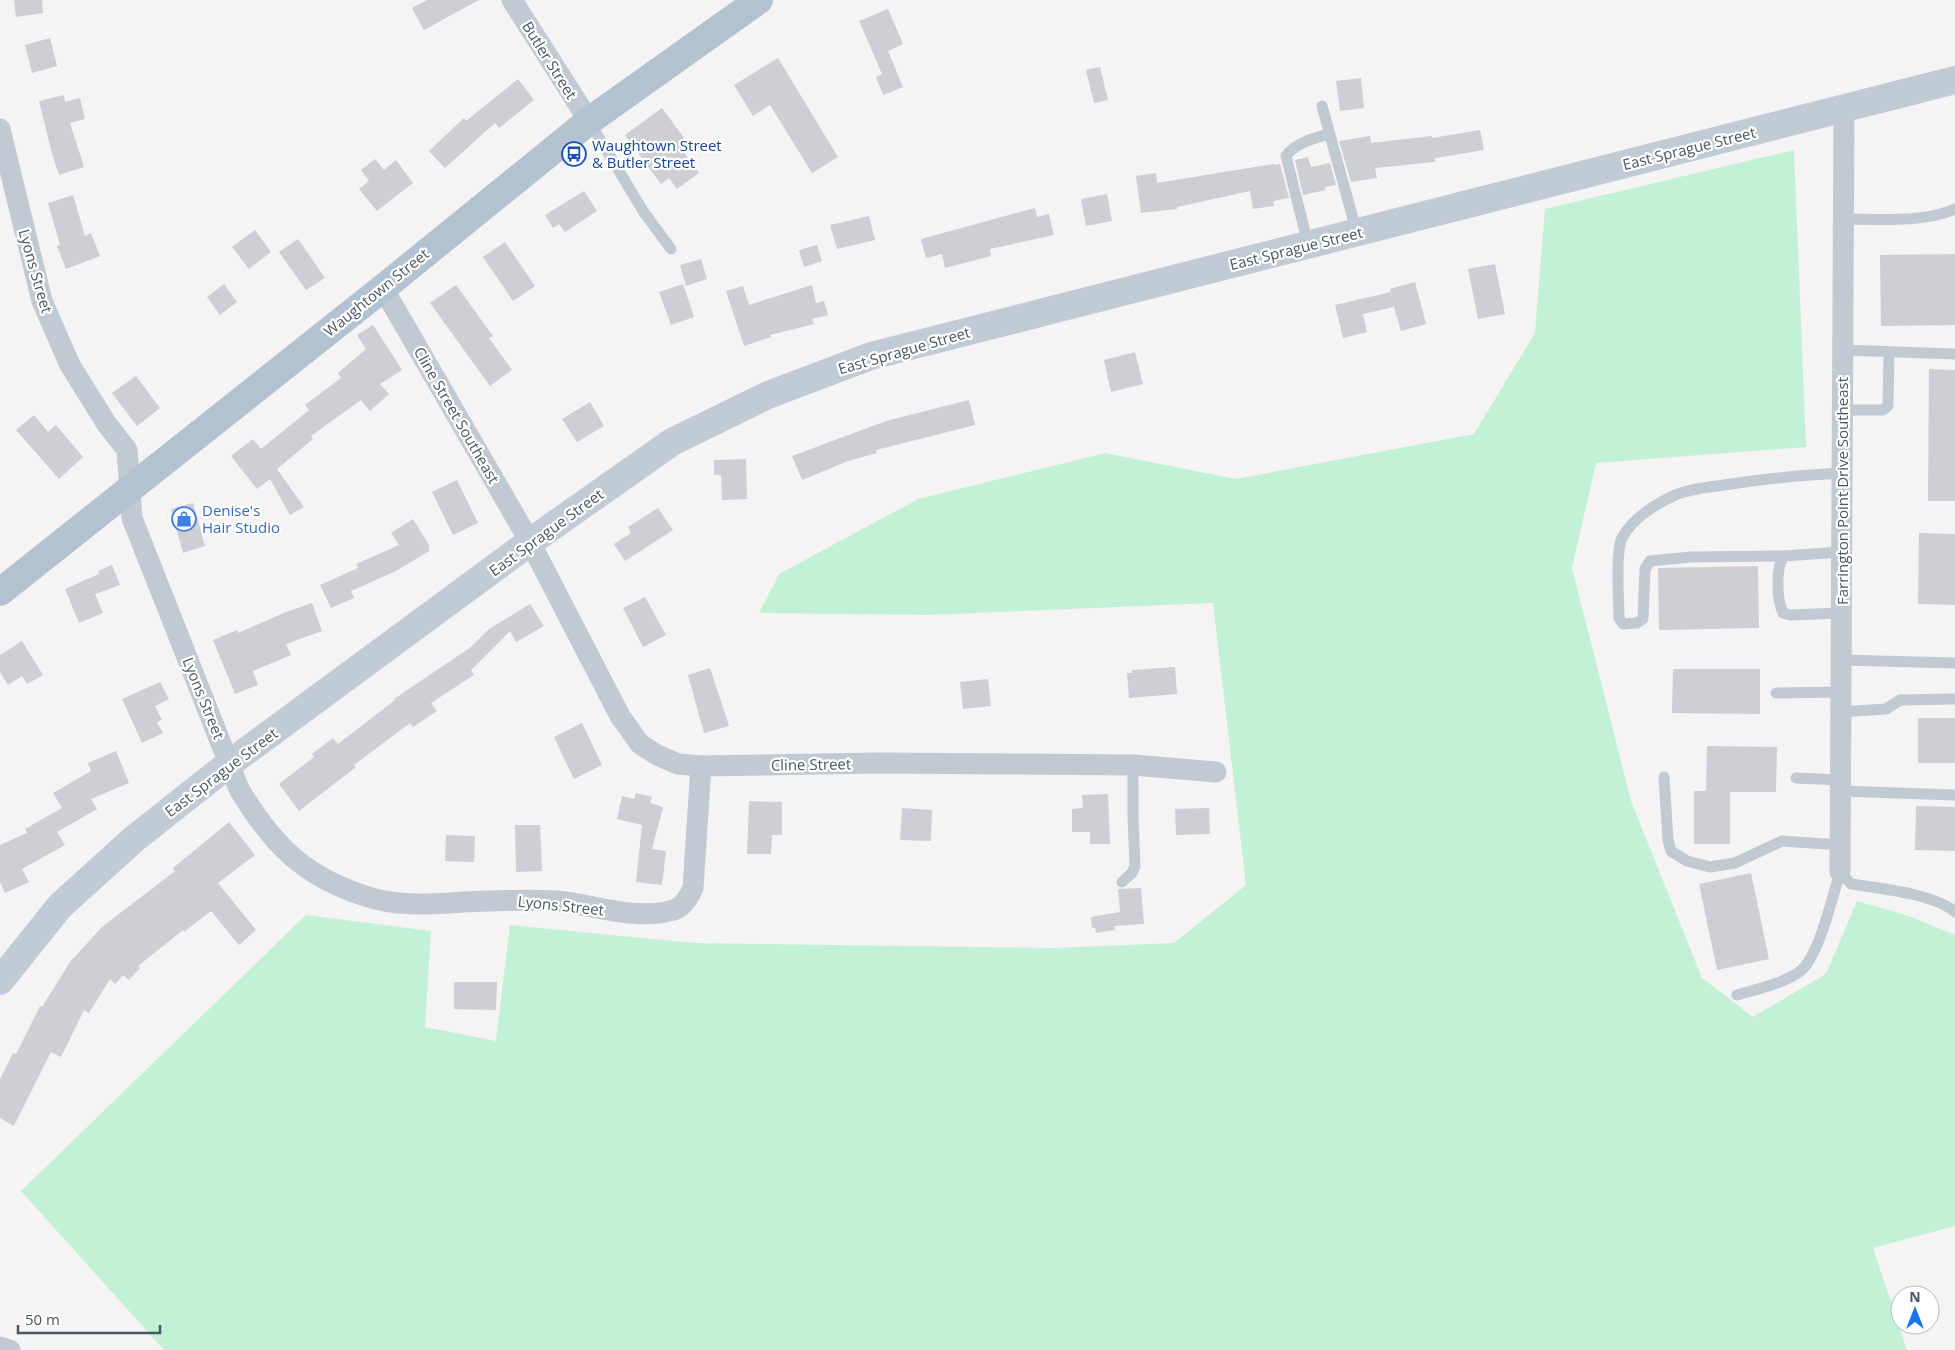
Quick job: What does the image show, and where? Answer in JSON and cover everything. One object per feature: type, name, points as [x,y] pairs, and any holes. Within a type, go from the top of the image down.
[{"type":"main road","name":"Waughtown Street","points":[[0,592],[383,288],[589,121],[759,0]]},
{"type":"street","name":"Butler Street","points":[[512,0],[589,121]]},
{"type":"street","name":"East Sprague Street","points":[[0,980],[60,906],[134,839],[230,763],[530,542],[672,442],[768,395],[872,356],[1955,80]]},
{"type":"street","name":"Farrington Point Drive Southeast","points":[[1840,872],[1844,109]]},
{"type":"street","name":"Lyons Street","points":[[0,129],[42,301],[70,365],[106,423],[127,450],[132,518],[239,789],[257,819],[274,840],[311,872],[365,896],[388,902],[416,905],[507,900],[558,901],[646,914],[675,910],[687,900],[693,888],[701,766]]},
{"type":"street","name":"Cline Street Southeast","points":[[383,288],[530,542]]},
{"type":"street","name":"Cline Street","points":[[530,542],[620,716],[640,744],[657,755],[678,764],[701,766],[877,763],[1133,765],[1216,772]]},
{"type":"street","points":[[0,1347],[10,1350]]},
{"type":"lane","points":[[1322,106],[1357,233]]},
{"type":"lane","points":[[589,121],[643,211],[671,249]]},
{"type":"lane","points":[[1308,245],[1286,156],[1291,149],[1329,134]]},
{"type":"lane","points":[[1843,219],[1941,215],[1955,209]]},
{"type":"lane","points":[[1842,350],[1955,354]]},
{"type":"lane","points":[[1842,410],[1883,410],[1888,406],[1889,352]]},
{"type":"lane","points":[[1841,552],[1784,556],[1691,557],[1650,561],[1645,569],[1643,619],[1636,623],[1623,624],[1619,618],[1619,556],[1621,540],[1631,526],[1657,504],[1677,494],[1713,486],[1774,477],[1842,473]]},
{"type":"lane","points":[[1784,556],[1780,562],[1779,569],[1778,603],[1782,613],[1790,615],[1841,613]]},
{"type":"lane","points":[[1841,660],[1955,663]]},
{"type":"lane","points":[[1776,692],[1886,709],[1900,700],[1955,699]]},
{"type":"lane","points":[[1122,882],[1132,873],[1135,866],[1132,816],[1133,765]]},
{"type":"lane","points":[[1664,777],[1668,840],[1671,851],[1687,861],[1710,867],[1735,863],[1782,842],[1840,845]]},
{"type":"lane","points":[[1796,778],[1840,785],[1955,795]]},
{"type":"lane","points":[[1737,996],[1801,972],[1814,954],[1840,872],[1851,884],[1894,890],[1948,906],[1955,912]]},
{"type":"green space","points":[[1794,150],[1806,447],[1596,463],[1572,568],[1631,801],[1702,978],[1753,1017],[1826,974],[1857,901],[1906,915],[1955,935],[1955,1226],[1873,1248],[1890,1299],[1890,1335],[1902,1335],[1907,1350],[164,1350],[21,1191],[306,915],[431,931],[425,1027],[496,1041],[510,925],[694,943],[1054,948],[1174,943],[1246,885],[1213,603],[928,615],[759,613],[779,574],[918,499],[1105,453],[1236,479],[1474,434],[1535,333],[1545,209]]},
{"type":"building","points":[[14,0],[42,0],[43,13],[16,17]]},
{"type":"building","points":[[427,0],[479,0],[424,30],[412,8]]},
{"type":"building","points":[[888,9],[903,44],[888,51],[903,87],[883,95],[876,77],[882,74],[859,21]]},
{"type":"building","points":[[50,38],[57,66],[32,73],[25,45]]},
{"type":"building","points":[[778,58],[838,157],[812,173],[770,105],[753,116],[734,85]]},
{"type":"building","points":[[1100,67],[1108,100],[1094,103],[1086,70]]},
{"type":"building","points":[[1361,78],[1364,108],[1340,111],[1336,81]]},
{"type":"building","points":[[518,79],[534,100],[499,128],[495,123],[445,168],[429,151],[464,118],[466,121]]},
{"type":"building","points":[[64,95],[65,102],[80,98],[85,119],[70,123],[84,167],[59,175],[39,101]]},
{"type":"building","points":[[662,108],[687,142],[680,147],[699,173],[677,189],[669,178],[661,184],[625,135]]},
{"type":"building","points":[[1480,130],[1484,150],[1435,158],[1435,162],[1375,168],[1377,178],[1351,182],[1339,141],[1370,136],[1371,143],[1432,136],[1432,138]]},
{"type":"building","points":[[1308,157],[1311,167],[1330,163],[1336,185],[1325,187],[1326,190],[1303,195],[1295,160]]},
{"type":"building","points":[[375,159],[384,170],[396,160],[413,183],[377,211],[359,189],[369,181],[361,170]]},
{"type":"building","points":[[1280,164],[1289,198],[1273,201],[1274,206],[1253,209],[1250,191],[1177,207],[1177,209],[1141,213],[1136,176],[1156,173],[1157,183]]},
{"type":"building","points":[[584,191],[597,211],[565,232],[559,224],[553,228],[545,215]]},
{"type":"building","points":[[1107,194],[1112,221],[1086,226],[1081,199]]},
{"type":"building","points":[[73,195],[85,236],[91,233],[100,256],[66,269],[57,246],[60,245],[48,203]]},
{"type":"building","points":[[1035,208],[1037,217],[1049,214],[1054,235],[990,249],[991,256],[945,268],[942,254],[926,258],[921,239]]},
{"type":"building","points":[[869,216],[875,240],[837,249],[830,225]]},
{"type":"building","points":[[255,230],[271,252],[249,269],[232,247]]},
{"type":"building","points":[[298,239],[325,278],[306,290],[279,252]]},
{"type":"building","points":[[505,242],[535,286],[513,301],[483,257]]},
{"type":"building","points":[[817,245],[822,261],[804,267],[799,250]]},
{"type":"building","points":[[1955,254],[1955,325],[1881,326],[1880,255]]},
{"type":"building","points":[[701,259],[707,279],[686,286],[680,265]]},
{"type":"building","points":[[1495,264],[1505,314],[1478,319],[1468,269]]},
{"type":"building","points":[[1415,282],[1426,324],[1401,331],[1394,307],[1363,314],[1367,332],[1343,338],[1335,305],[1391,292],[1390,289]]},
{"type":"building","points":[[224,284],[237,302],[220,315],[207,297]]},
{"type":"building","points":[[683,284],[694,317],[671,325],[659,292]]},
{"type":"building","points":[[456,285],[493,336],[489,338],[512,370],[490,386],[430,303]]},
{"type":"building","points":[[812,285],[816,303],[824,301],[828,315],[812,319],[814,324],[770,335],[771,337],[744,346],[726,291],[743,286],[749,305]]},
{"type":"building","points":[[373,325],[402,370],[380,384],[389,394],[370,411],[361,400],[311,436],[313,439],[277,469],[304,507],[290,515],[270,479],[257,489],[231,456],[253,439],[261,449],[309,410],[305,405],[341,378],[338,373],[366,349],[357,335]]},
{"type":"building","points":[[1135,352],[1143,384],[1111,392],[1104,360]]},
{"type":"building","points":[[1929,369],[1955,370],[1955,501],[1928,501]]},
{"type":"building","points":[[136,376],[160,408],[137,426],[112,393]]},
{"type":"building","points":[[969,400],[975,425],[876,450],[877,453],[848,461],[802,480],[792,456],[886,421]]},
{"type":"building","points":[[590,402],[604,426],[577,442],[562,419]]},
{"type":"building","points":[[34,415],[48,432],[56,425],[83,457],[59,479],[16,430]]},
{"type":"building","points":[[746,459],[747,499],[722,500],[721,475],[714,475],[714,460]]},
{"type":"building","points":[[457,480],[478,523],[453,535],[432,492]]},
{"type":"building","points":[[193,503],[205,546],[183,553],[171,509]]},
{"type":"building","points":[[658,508],[673,530],[625,561],[614,544],[631,533],[628,527]]},
{"type":"building","points":[[413,519],[429,545],[429,551],[396,571],[351,591],[354,598],[331,608],[320,585],[358,568],[356,564],[399,545],[391,533]]},
{"type":"building","points":[[1919,533],[1955,534],[1955,605],[1918,604]]},
{"type":"building","points":[[112,565],[120,585],[95,594],[103,613],[79,623],[65,589],[99,574],[98,571]]},
{"type":"building","points":[[1758,566],[1759,628],[1659,630],[1658,568]]},
{"type":"building","points":[[645,597],[666,635],[643,647],[623,608]]},
{"type":"building","points":[[312,603],[322,631],[286,644],[291,655],[253,671],[258,685],[235,694],[213,640],[237,630],[238,633]]},
{"type":"building","points":[[530,604],[544,626],[516,642],[510,631],[471,670],[474,675],[431,703],[437,711],[413,727],[410,723],[354,765],[356,767],[299,811],[279,784],[314,757],[312,754],[333,738],[338,744],[394,699],[471,647],[489,629]]},
{"type":"building","points":[[22,641],[43,675],[27,684],[22,676],[8,685],[0,672],[0,655]]},
{"type":"building","points":[[1175,667],[1177,694],[1129,698],[1127,673],[1132,673],[1132,670]]},
{"type":"building","points":[[710,668],[729,726],[704,733],[688,675]]},
{"type":"building","points":[[1673,669],[1760,669],[1760,714],[1672,713]]},
{"type":"building","points":[[988,679],[991,706],[963,709],[960,682]]},
{"type":"building","points":[[160,682],[169,699],[155,706],[162,720],[157,722],[163,733],[142,743],[122,699]]},
{"type":"building","points":[[1918,718],[1955,718],[1955,763],[1918,763]]},
{"type":"building","points":[[582,723],[602,765],[574,779],[554,737]]},
{"type":"building","points":[[1707,746],[1777,747],[1776,792],[1730,792],[1730,844],[1694,844],[1694,791],[1706,791]]},
{"type":"building","points":[[116,751],[129,783],[91,799],[97,809],[57,832],[65,845],[22,869],[29,882],[5,893],[0,882],[0,845],[27,833],[25,829],[62,808],[53,793],[91,771],[88,763]]},
{"type":"building","points":[[636,793],[652,797],[650,803],[663,807],[652,849],[666,851],[662,885],[636,882],[642,825],[617,819],[622,796],[634,799]]},
{"type":"building","points":[[1108,794],[1110,844],[1090,844],[1090,832],[1072,832],[1072,809],[1083,808],[1082,795]]},
{"type":"building","points":[[749,801],[782,802],[782,835],[772,835],[771,854],[747,854]]},
{"type":"building","points":[[1916,806],[1955,807],[1955,851],[1915,850]]},
{"type":"building","points":[[902,808],[932,810],[931,841],[900,840]]},
{"type":"building","points":[[1209,808],[1210,834],[1176,835],[1175,809]]},
{"type":"building","points":[[229,822],[255,855],[218,883],[256,930],[239,945],[211,911],[184,932],[183,930],[138,966],[140,968],[129,980],[123,975],[115,984],[110,979],[89,1013],[84,1010],[61,1057],[51,1052],[14,1126],[0,1118],[0,1079],[13,1053],[16,1054],[40,1006],[42,1007],[70,962],[102,927],[175,871],[173,868]]},
{"type":"building","points":[[515,825],[540,825],[542,871],[516,872]]},
{"type":"building","points":[[446,835],[475,836],[474,862],[445,861]]},
{"type":"building","points":[[1751,873],[1769,959],[1717,970],[1699,884]]},
{"type":"building","points":[[1141,888],[1144,924],[1114,926],[1115,930],[1096,933],[1095,928],[1092,928],[1091,917],[1120,912],[1118,889]]},
{"type":"building","points":[[454,982],[497,982],[496,1010],[454,1009]]},
{"type":"place","name":"Waughtown Street & Butler Street","points":[[574,154]]},
{"type":"place","name":"Denise's Hair Studio","points":[[184,519]]}]
